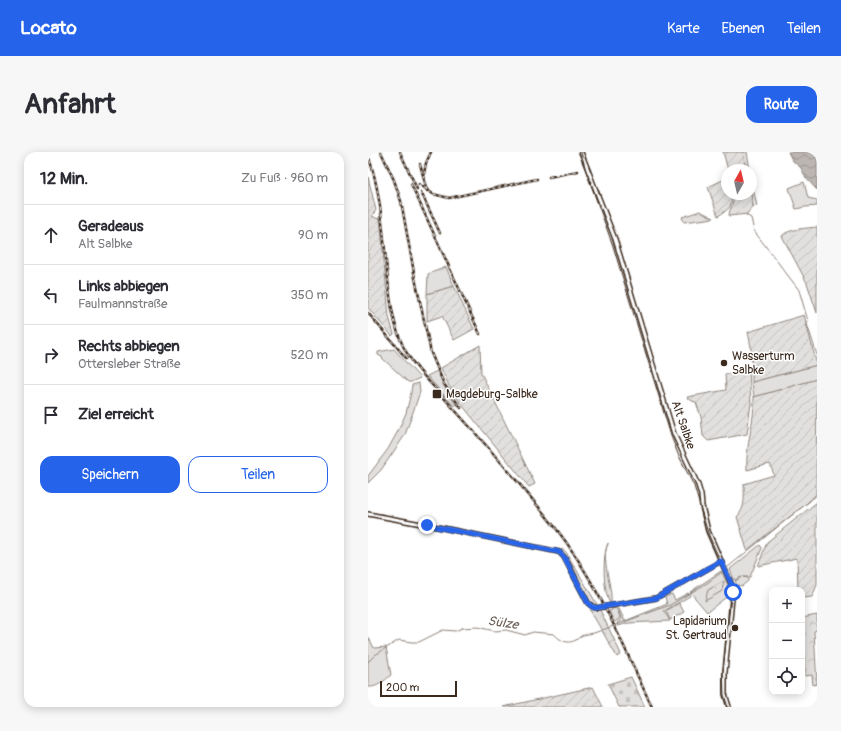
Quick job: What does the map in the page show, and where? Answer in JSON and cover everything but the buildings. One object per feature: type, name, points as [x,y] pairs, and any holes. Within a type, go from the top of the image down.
[{"type":"main road","name":"Alt Salbke","points":[[581,152],[613,233],[674,434],[698,485],[708,530],[733,590],[724,672],[725,694],[729,707]]},
{"type":"main road","points":[[368,514],[559,552],[564,557],[590,606],[600,608],[656,598],[721,561]]},
{"type":"green space","points":[[723,152],[743,152],[745,164],[726,164]]},
{"type":"green space","points":[[743,152],[747,152],[749,164],[745,164]]},
{"type":"green space","points":[[368,177],[376,210],[372,216],[378,219],[380,216],[389,317],[394,334],[392,336],[368,308]]},
{"type":"green space","points":[[721,181],[721,200],[731,200],[731,205],[718,216],[708,187]]},
{"type":"green space","points":[[804,182],[808,198],[817,200],[817,206],[796,209],[789,188]]},
{"type":"green space","points":[[752,200],[756,200],[757,206],[753,207]]},
{"type":"green space","points":[[752,200],[753,207],[748,214],[729,216],[733,201]]},
{"type":"green space","points":[[700,211],[714,218],[684,222],[682,217]]},
{"type":"green space","points":[[817,227],[817,313],[807,283],[782,236],[793,230]]},
{"type":"green space","points":[[446,267],[454,286],[427,294],[428,274]]},
{"type":"green space","points":[[454,286],[474,329],[454,340],[442,316],[427,321],[427,294]]},
{"type":"green space","points":[[804,315],[817,365],[752,382],[751,347],[748,332]]},
{"type":"green space","points":[[480,345],[481,373],[535,484],[529,487],[462,405],[449,386],[441,368]]},
{"type":"green space","points":[[394,349],[420,378],[408,382],[378,355],[378,352]]},
{"type":"green space","points":[[817,365],[817,379],[754,397],[752,382]]},
{"type":"green space","points":[[749,370],[751,403],[747,434],[708,441],[703,436],[701,417],[696,402],[687,397],[726,390],[725,374]]},
{"type":"green space","points":[[437,371],[456,405],[454,406],[427,376]]},
{"type":"green space","points":[[817,379],[816,494],[810,501],[747,550],[737,517],[743,506],[744,484],[774,475],[770,464],[747,470],[747,452],[753,415],[754,397]]},
{"type":"green space","points":[[419,383],[420,392],[405,435],[381,470],[368,483],[368,476],[388,449],[398,431],[406,413],[412,385]]},
{"type":"green space","points":[[817,502],[817,585],[812,597],[805,598],[805,587],[798,587],[797,558],[758,566],[767,542]]},
{"type":"green space","points":[[760,545],[762,548],[750,577],[743,577],[748,578],[748,581],[742,586],[737,585],[735,581],[742,577],[734,580],[730,569]]},
{"type":"green space","points":[[562,549],[566,552],[598,606],[594,605],[586,596],[571,564],[566,556],[560,551]]},
{"type":"green space","points":[[606,550],[605,557],[611,596],[610,604],[606,591],[604,574],[604,565],[605,556]]},
{"type":"green space","points":[[721,571],[727,583],[729,595],[707,612],[690,592]]},
{"type":"green space","points":[[724,581],[722,591],[705,601],[708,590]]},
{"type":"green space","points":[[688,593],[690,596],[664,611],[670,621],[629,623],[618,626],[617,623],[621,619],[618,607],[625,621],[667,604],[665,597],[672,594],[675,600]]},
{"type":"green space","points":[[679,603],[684,612],[670,620],[666,611]]},
{"type":"green space","points":[[612,608],[617,609],[620,617],[614,622],[609,611],[612,610]]},
{"type":"green space","points":[[590,610],[600,610],[621,654],[617,657]]},
{"type":"green space","points":[[817,615],[817,630],[814,631],[817,684],[813,685],[812,675],[805,676],[805,617]]},
{"type":"green space","points":[[368,636],[374,648],[386,647],[391,675],[380,684],[371,687],[368,687]]},
{"type":"green space","points":[[631,677],[645,707],[619,707],[608,684]]},
{"type":"green space","points":[[593,687],[603,707],[503,707]]},
{"type":"water","points":[[788,152],[817,152],[817,190],[806,178],[801,168],[792,160]]},
{"type":"waterway","points":[[746,215],[751,218],[754,231],[799,290],[808,321],[807,324],[817,355]]},
{"type":"waterway","name":"Sülze","points":[[728,567],[817,495]]},
{"type":"waterway","name":"Sülze","points":[[368,662],[375,655],[399,640],[419,642],[443,630],[455,631],[462,628],[477,627],[495,631],[506,630],[525,635],[533,632],[554,634],[564,641],[570,642],[577,640],[582,635],[594,633],[670,605],[707,583],[722,572]]},
{"type":"tram line","points":[[581,152],[586,171],[613,246],[671,436],[694,486],[708,533],[732,588],[723,670],[724,695],[728,707]]},
{"type":"railway","points":[[381,152],[394,180],[401,201],[431,353],[444,384],[461,408]]},
{"type":"railway","points":[[400,152],[417,189]]},
{"type":"railway","points":[[424,174],[426,163],[431,152]]},
{"type":"railway","points":[[368,155],[379,198],[392,309],[396,328],[403,346],[413,363],[479,437],[555,527],[570,548],[597,591],[652,707]]},
{"type":"railway","points":[[420,164],[427,191]]},
{"type":"railway","points":[[549,177],[578,171]]},
{"type":"railway","points":[[419,184],[433,194],[449,198],[537,179]]},
{"type":"railway","points":[[411,184],[480,334]]},
{"type":"railway","points":[[421,192],[440,233]]},
{"type":"railway","points":[[368,313],[406,358]]},
{"type":"place","name":"Wasserturm Salbke","points":[[724,363]]},
{"type":"place","name":"Magdeburg-Salbke","points":[[437,394]]},
{"type":"place","name":"Lapidarium St. Gertraud","points":[[735,628]]},
{"type":"route","points":[[427,525],[559,552],[564,557],[588,603],[595,608],[656,598],[721,561],[733,588],[733,592]]}]
